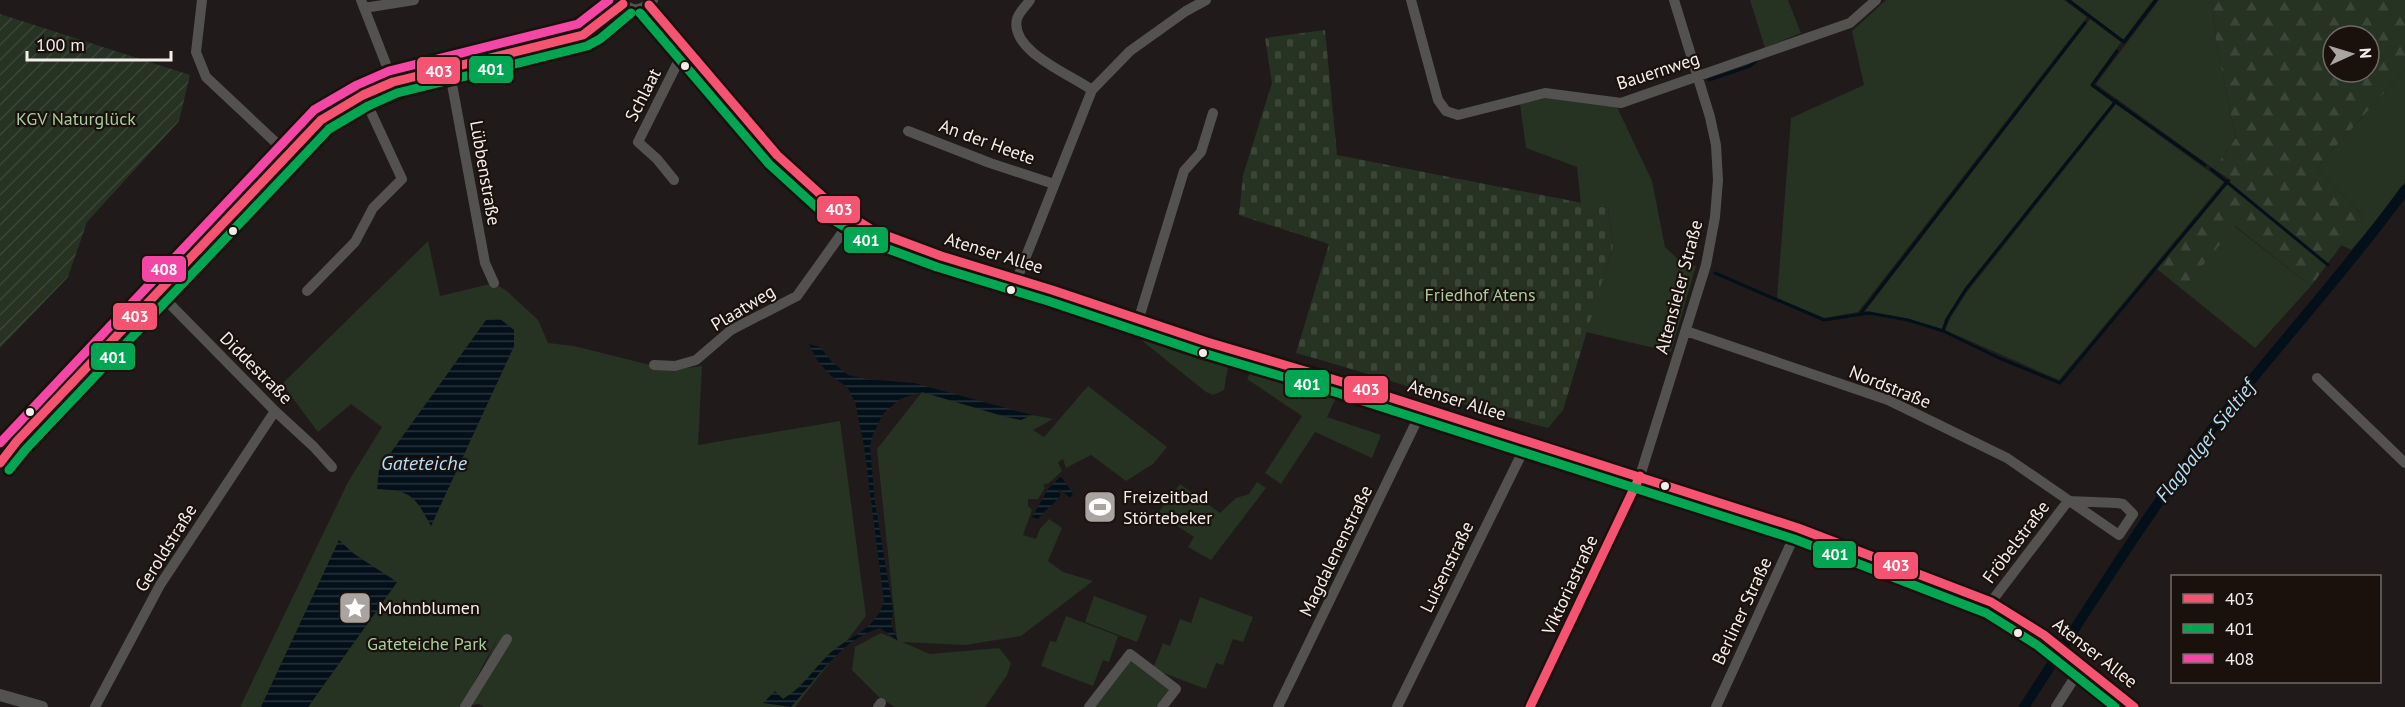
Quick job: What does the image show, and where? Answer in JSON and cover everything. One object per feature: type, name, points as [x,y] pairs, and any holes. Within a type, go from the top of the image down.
[{"type":"street","points":[[202,0],[196,52],[206,77],[288,154]]},
{"type":"street","points":[[393,82],[363,4],[414,0]]},
{"type":"street","points":[[1030,0],[1017,17],[1016,24],[1020,38],[1028,49],[1092,90]]},
{"type":"street","points":[[1017,279],[1092,90],[1130,51],[1186,11],[1206,0]]},
{"type":"street","name":"Bauernweg","points":[[1411,0],[1438,100],[1446,111],[1458,115],[1545,93],[1621,103],[1850,23],[1876,0]]},
{"type":"street","name":"Altensieler Straße","points":[[1640,476],[1706,265],[1715,217],[1718,180],[1716,145],[1710,117],[1674,0]]},
{"type":"street","points":[[0,463],[17,441],[321,120],[363,95],[393,82],[583,35],[593,29],[622,2],[637,11],[651,2]]},
{"type":"street","name":"Atenser Allee","points":[[651,2],[685,48],[777,155],[812,189],[852,219],[874,231],[1217,345],[1640,476],[1798,528],[1991,602],[2052,641],[2134,707]]},
{"type":"street","name":"Schlaat","points":[[674,180],[657,159],[638,142],[685,48]]},
{"type":"street","name":"Lübbenstraße","points":[[449,68],[485,263],[494,283]]},
{"type":"street","points":[[307,291],[355,242],[373,208],[402,179],[363,95]]},
{"type":"street","points":[[1139,318],[1184,171],[1201,152],[1213,113]]},
{"type":"street","name":"An der Heete","points":[[908,131],[990,163],[1054,184]]},
{"type":"street","name":"Plaatweg","points":[[654,364],[675,366],[696,360],[731,330],[797,296],[852,219]]},
{"type":"street","name":"Diddestraße","points":[[158,292],[332,467]]},
{"type":"street","name":"Nordstraße","points":[[1686,331],[1888,400],[2007,458],[2068,501],[2119,535],[2133,514],[2123,504],[2068,501]]},
{"type":"street","points":[[2317,378],[2405,462]]},
{"type":"street","name":"Magdalenenstraße","points":[[1278,707],[1423,408]]},
{"type":"street","name":"Geroldstraße","points":[[95,707],[160,585],[275,411]]},
{"type":"street","name":"Luisenstraße","points":[[1397,707],[1527,441]]},
{"type":"street","name":"Viktoriastraße","points":[[1530,707],[1640,476]]},
{"type":"street","name":"Fröbelstraße","points":[[1991,602],[2068,501]]},
{"type":"street","name":"Berliner Straße","points":[[1716,707],[1798,528]]},
{"type":"street","points":[[465,707],[507,639]]},
{"type":"street","points":[[1089,707],[1130,654],[1176,689],[1162,707]]},
{"type":"street","points":[[2055,707],[2077,662]]},
{"type":"street","points":[[0,695],[42,707]]},
{"type":"green space","points":[[1750,0],[1788,0],[1801,33],[1765,48]]},
{"type":"green space","points":[[1886,0],[2064,0],[2087,17],[1858,312],[1824,318],[1777,298],[1791,118],[1864,85],[1852,31]]},
{"type":"green space","points":[[2071,0],[2153,0],[2123,40]]},
{"type":"green space","points":[[2159,0],[2212,0],[2216,43],[2236,138],[2214,169],[2096,84]]},
{"type":"green space","points":[[2212,0],[2405,0],[2405,70],[2316,168],[2363,216],[2311,286],[2235,226],[2183,290],[2157,269],[2231,180],[2214,169],[2236,138],[2216,43]]},
{"type":"green space","name":"KGV Naturglück","points":[[0,14],[190,75],[179,121],[87,222],[68,277],[0,348]]},
{"type":"green space","points":[[2090,19],[2121,42],[2091,86],[2113,103],[1963,291],[1942,329],[1865,311]]},
{"type":"green space","name":"Friedhof Atens","points":[[1325,30],[1337,155],[1608,208],[1613,246],[1563,410],[1548,428],[1296,353],[1329,244],[1239,215],[1243,175],[1272,83],[1265,38]]},
{"type":"green space","points":[[2405,70],[2405,182],[2375,223],[2351,250],[2341,245],[2363,216],[2316,168]]},
{"type":"green space","points":[[1547,98],[1617,107],[1652,181],[1665,247],[1681,262],[1696,266],[1671,352],[1586,332],[1613,246],[1608,208],[1581,204],[1577,167],[1526,148],[1520,104]]},
{"type":"green space","points":[[2116,104],[2224,182],[2059,380],[1945,330],[1967,292]]},
{"type":"green space","points":[[2234,226],[2311,286],[2255,348],[2183,290]]},
{"type":"green space","name":"Gateteiche Park","points":[[428,241],[440,296],[494,283],[508,292],[538,320],[548,343],[574,346],[670,370],[702,366],[698,445],[840,421],[866,616],[795,707],[484,707],[479,704],[465,706],[499,635],[461,707],[308,707],[397,582],[354,554],[339,541],[261,707],[240,707],[348,482],[382,427],[351,404],[318,432],[282,384]],"holes":[[[514,346],[431,525],[418,502],[403,491]]]},
{"type":"green space","points":[[1140,324],[1229,361],[1224,390],[1213,395],[1206,392],[1135,335]]},
{"type":"green space","points":[[1254,366],[1340,389],[1327,417],[1381,435],[1372,458],[1315,432],[1281,484],[1265,473],[1302,416],[1247,379]]},
{"type":"green space","points":[[1088,386],[1167,447],[1153,464],[1126,481],[1091,455],[1066,468],[1063,459],[1058,462],[1062,471],[1043,486],[1045,488],[1038,499],[1028,499],[1028,506],[1032,510],[1023,535],[1036,539],[1040,529],[1049,519],[1062,528],[1048,561],[1063,572],[1093,581],[1021,636],[965,645],[902,642],[930,654],[999,648],[1011,663],[1007,675],[985,707],[895,707],[880,698],[852,670],[855,647],[881,633],[897,640],[877,449],[922,392],[1021,420],[1032,415],[1053,419],[1033,430],[1044,437]]},
{"type":"green space","points":[[1257,482],[1266,488],[1211,560],[1188,547],[1194,537],[1158,513],[1180,484],[1220,513],[1236,498],[1249,494]]},
{"type":"green space","points":[[1094,596],[1147,616],[1137,642],[1085,622]]},
{"type":"green space","points":[[1200,597],[1253,617],[1243,642],[1233,639],[1223,665],[1216,663],[1206,689],[1153,669],[1163,643],[1170,646],[1180,619],[1191,623]]},
{"type":"green space","points":[[1066,616],[1118,636],[1109,662],[1103,660],[1093,686],[1041,666],[1050,641],[1056,642]]},
{"type":"green space","points":[[1131,657],[1173,689],[1157,707],[1093,707]]},
{"type":"water","name":"Gateteiche","points":[[500,319],[514,330],[514,346],[431,526],[416,501],[411,497],[398,491],[377,489],[379,469],[486,320]]},
{"type":"water","points":[[809,344],[820,347],[832,362],[848,375],[866,379],[914,383],[1032,415],[1021,420],[1006,417],[922,392],[900,399],[883,414],[872,437],[870,448],[875,502],[893,610],[891,625],[898,641],[880,628],[853,641],[831,661],[791,707],[763,703],[775,691],[783,699],[796,690],[827,656],[873,621],[884,602],[864,446],[855,402],[847,387],[830,375],[817,360]]},
{"type":"water","points":[[1061,476],[1073,494],[1070,498],[1060,489],[1058,492],[1061,495],[1038,519],[1032,517],[1048,489]]},
{"type":"water","points":[[339,540],[354,554],[397,582],[308,707],[261,707]]},
{"type":"waterway","points":[[2068,0],[2124,42],[2156,0]]},
{"type":"waterway","points":[[1861,313],[2085,23]]},
{"type":"waterway","points":[[2117,51],[2092,85],[2205,165]]},
{"type":"waterway","points":[[1709,80],[1750,66],[1757,60]]},
{"type":"waterway","points":[[1943,331],[1947,319],[1966,289],[2116,101]]},
{"type":"waterway","points":[[2211,169],[2328,265]]},
{"type":"waterway","points":[[1715,273],[1824,320],[1869,313],[1908,320],[1943,331],[1999,358],[2060,383],[2228,181]]},
{"type":"waterway","name":"Flagbalger Sieltief","points":[[2024,707],[2117,563],[2190,458],[2405,190]]},
{"type":"transit line","name":"408","points":[[0,443],[314,110],[357,85],[389,71],[578,24],[609,0]]},
{"type":"transit line","name":"403","points":[[0,463],[17,441],[321,120],[363,95],[393,82],[583,35],[623,4]]},
{"type":"transit line","name":"403","points":[[649,5],[777,155],[832,205],[874,231],[941,256],[1207,342],[1342,382],[1798,528],[1991,602],[2044,635],[2134,707]]},
{"type":"transit line","name":"401","points":[[9,470],[26,449],[329,129],[368,106],[397,93],[587,46],[600,39],[631,13]]},
{"type":"transit line","name":"401","points":[[640,13],[769,164],[825,215],[869,242],[937,267],[1203,353],[1338,393],[1794,539],[1986,613],[2037,645],[2115,707]]},
{"type":"transit line","name":"403","points":[[1530,707],[1640,476]]},
{"type":"place","name":"Freizeitbad Störtebeker","points":[[1100,507]]},
{"type":"place","name":"Mohnblumen","points":[[355,608]]}]
